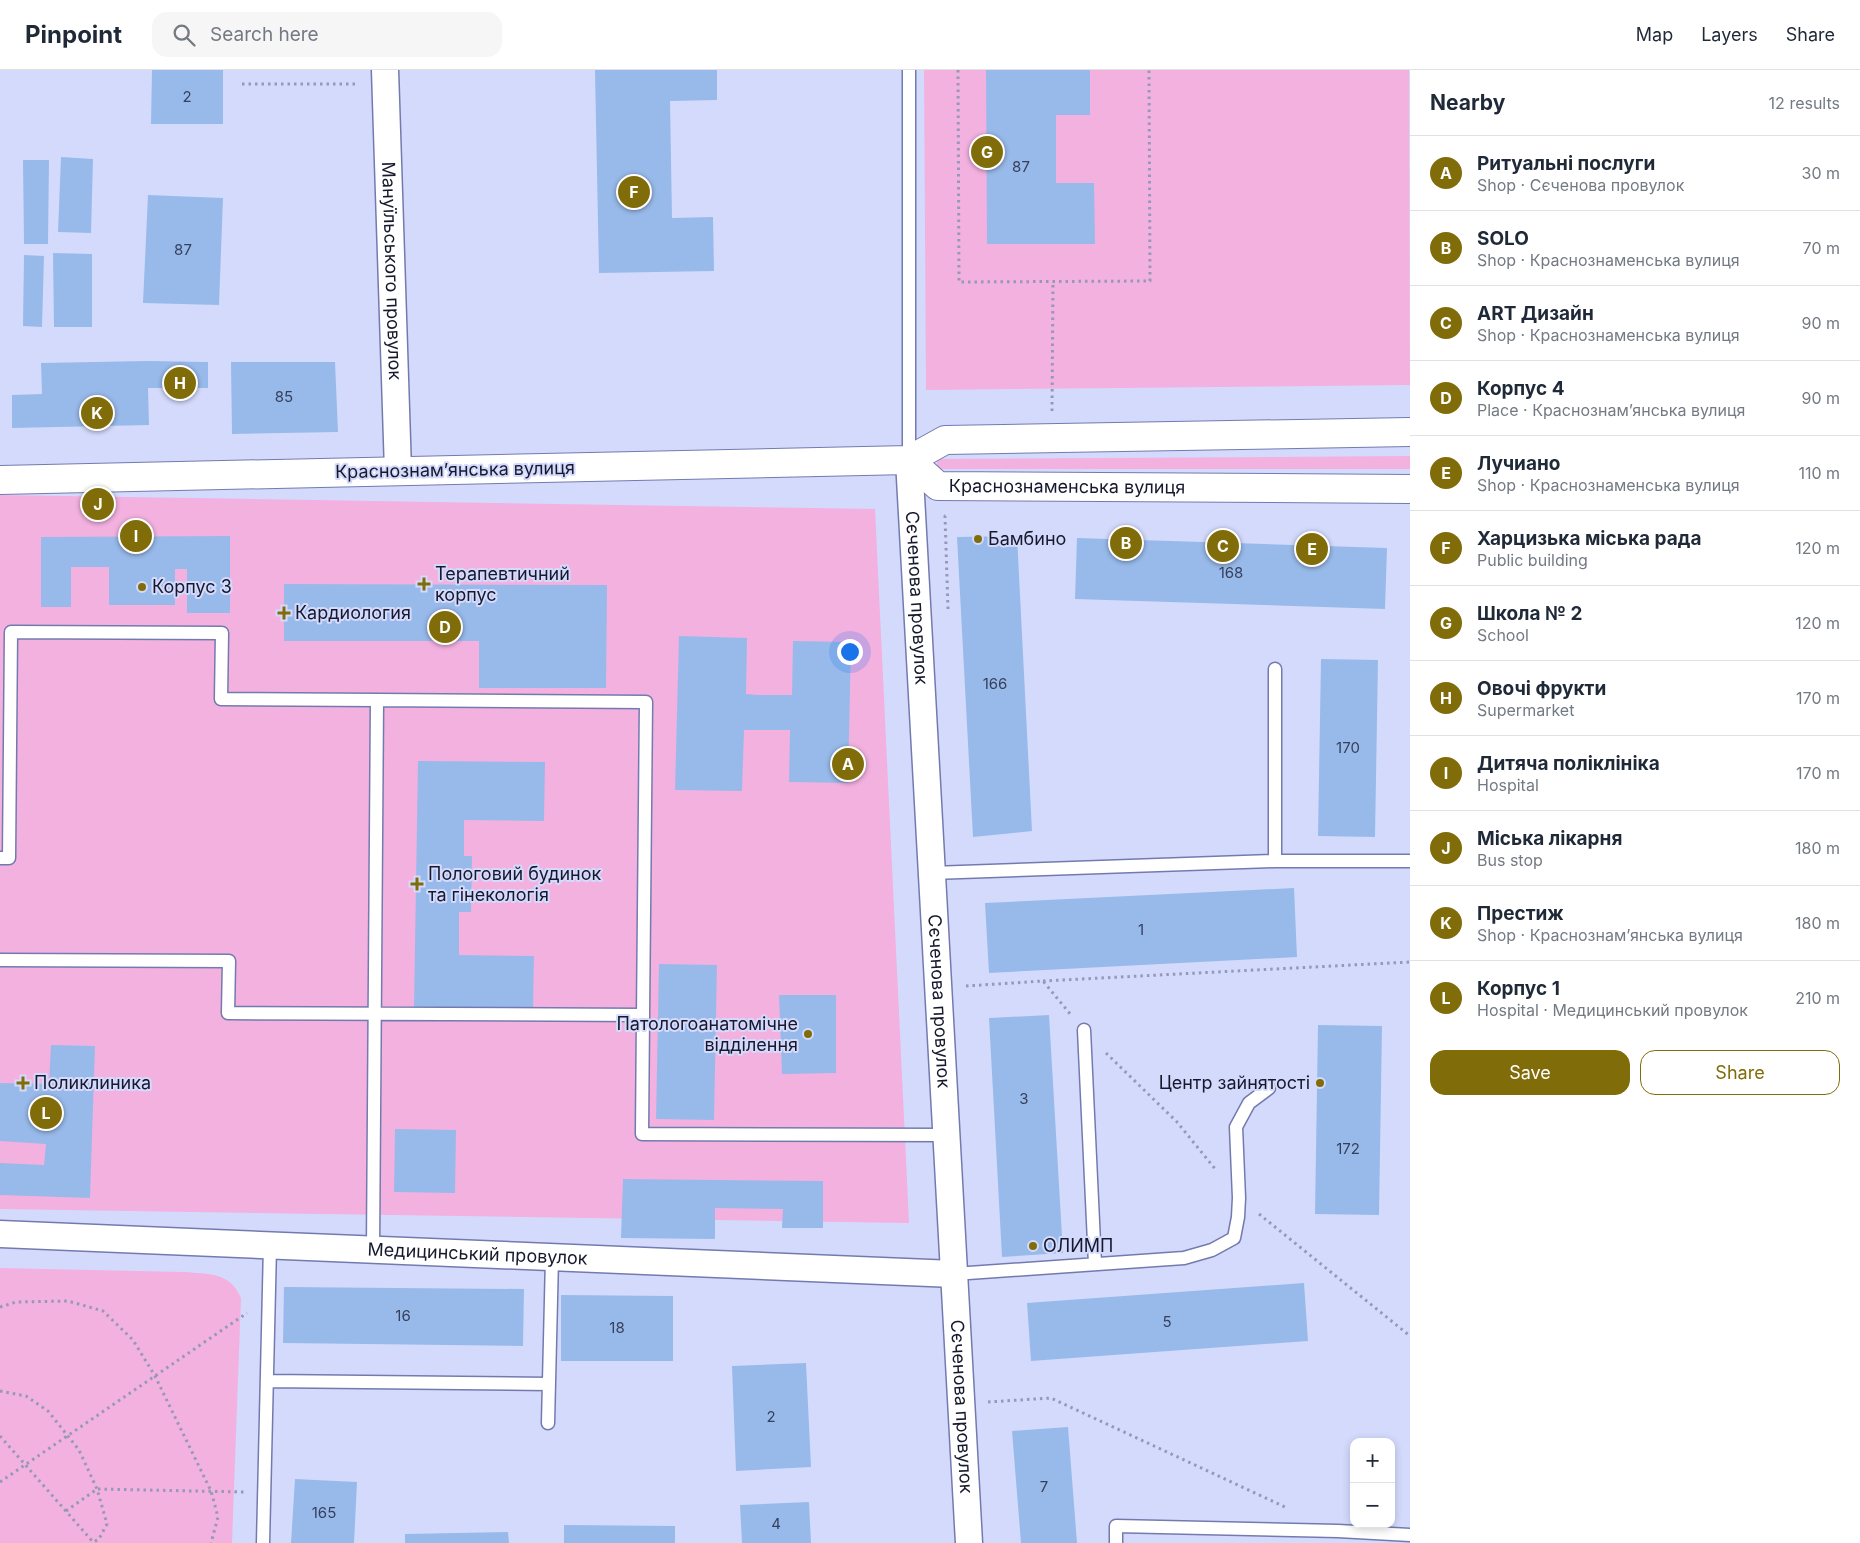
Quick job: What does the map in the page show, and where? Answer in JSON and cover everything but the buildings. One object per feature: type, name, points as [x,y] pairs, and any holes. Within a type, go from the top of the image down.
[{"type":"street","name":"Мануїльського провулок","points":[[385,77],[398,471]]},
{"type":"street","points":[[909,460],[945,440],[1410,432]]},
{"type":"street","name":"Краснознамʼянська вулиця","points":[[0,480],[909,460]]},
{"type":"street","name":"Краснознаменська вулиця","points":[[909,460],[938,486],[1410,489]]},
{"type":"street","name":"Сєченова провулок","points":[[909,460],[969,1543]]},
{"type":"street","name":"Медицинський провулок","points":[[0,1234],[954,1274]]},
{"type":"lane","points":[[909,70],[909,460]]},
{"type":"lane","points":[[0,858],[9,858],[11,632],[222,633],[221,699],[646,702],[642,1134],[946,1135]]},
{"type":"lane","points":[[1275,669],[1275,861]]},
{"type":"lane","points":[[373,1250],[377,700]]},
{"type":"lane","points":[[932,873],[1275,861],[1410,860]]},
{"type":"lane","points":[[0,960],[229,961],[228,1013],[644,1015]]},
{"type":"lane","points":[[1084,1030],[1095,1264]]},
{"type":"lane","points":[[954,1274],[1184,1258],[1212,1250],[1234,1238],[1239,1198],[1236,1127],[1249,1103],[1269,1088]]},
{"type":"lane","points":[[263,1543],[270,1246]]},
{"type":"lane","points":[[548,1423],[552,1258]]},
{"type":"lane","points":[[267,1381],[549,1384]]},
{"type":"lane","points":[[1116,1543],[1116,1526],[1410,1535]]},
{"type":"path","points":[[958,70],[959,282],[1150,281],[1149,70]]},
{"type":"path","points":[[242,84],[385,77]]},
{"type":"path","points":[[1052,438],[1053,282]]},
{"type":"path","points":[[963,986],[1410,962]]},
{"type":"path","points":[[1043,981],[1084,1030],[1177,1122],[1239,1198],[1410,1336]]},
{"type":"path","points":[[0,1482],[268,1299]]},
{"type":"path","points":[[0,1307],[16,1302],[68,1301],[103,1311],[133,1340],[155,1376],[211,1492],[218,1517],[210,1543]]},
{"type":"path","points":[[0,1391],[26,1396],[48,1411],[79,1450],[98,1489],[107,1524],[99,1540],[93,1543],[0,1436]]},
{"type":"path","points":[[983,1402],[1051,1398],[1293,1511]]},
{"type":"path","points":[[66,1511],[98,1489],[264,1493]]},
{"type":"shaded area","points":[[924,70],[1409,70],[1410,385],[926,390]]},
{"type":"shaded area","points":[[1410,456],[1410,469],[937,469],[937,459]]},
{"type":"shaded area","points":[[0,495],[875,509],[909,1223],[0,1209]]},
{"type":"shaded area","points":[[0,1268],[202,1273],[218,1276],[231,1283],[241,1298],[232,1543],[0,1543]]},
{"type":"place","name":"Школа № 2","points":[[987,152]]},
{"type":"place","name":"Харцизька міська рада","points":[[634,192]]},
{"type":"place","name":"Овочі фрукти","points":[[180,383]]},
{"type":"place","name":"Престиж","points":[[97,413]]},
{"type":"place","name":"Міська лікарня","points":[[98,504]]},
{"type":"place","name":"Дитяча поліклініка","points":[[136,536]]},
{"type":"place","name":"Бамбино","points":[[978,539]]},
{"type":"place","name":"SOLO","points":[[1126,543]]},
{"type":"place","name":"ART Дизайн","points":[[1223,546]]},
{"type":"place","name":"Лучиано","points":[[1312,549]]},
{"type":"place","name":"Терапевтичний корпус","points":[[424,584]]},
{"type":"place","name":"Корпус 3","points":[[142,587]]},
{"type":"place","name":"Кардиология","points":[[284,613]]},
{"type":"place","name":"Корпус 4","points":[[445,627]]},
{"type":"place","name":"Ритуальні послуги","points":[[848,764]]},
{"type":"place","name":"Пологовий будинок та гінекологія","points":[[417,884]]},
{"type":"place","name":"Патологоанатомічне відділення","points":[[808,1034]]},
{"type":"place","name":"Поликлиника","points":[[23,1083]]},
{"type":"place","name":"Центр зайнятості","points":[[1320,1083]]},
{"type":"place","name":"Корпус 1","points":[[46,1113]]},
{"type":"place","name":"ОЛИМП","points":[[1033,1246]]}]
